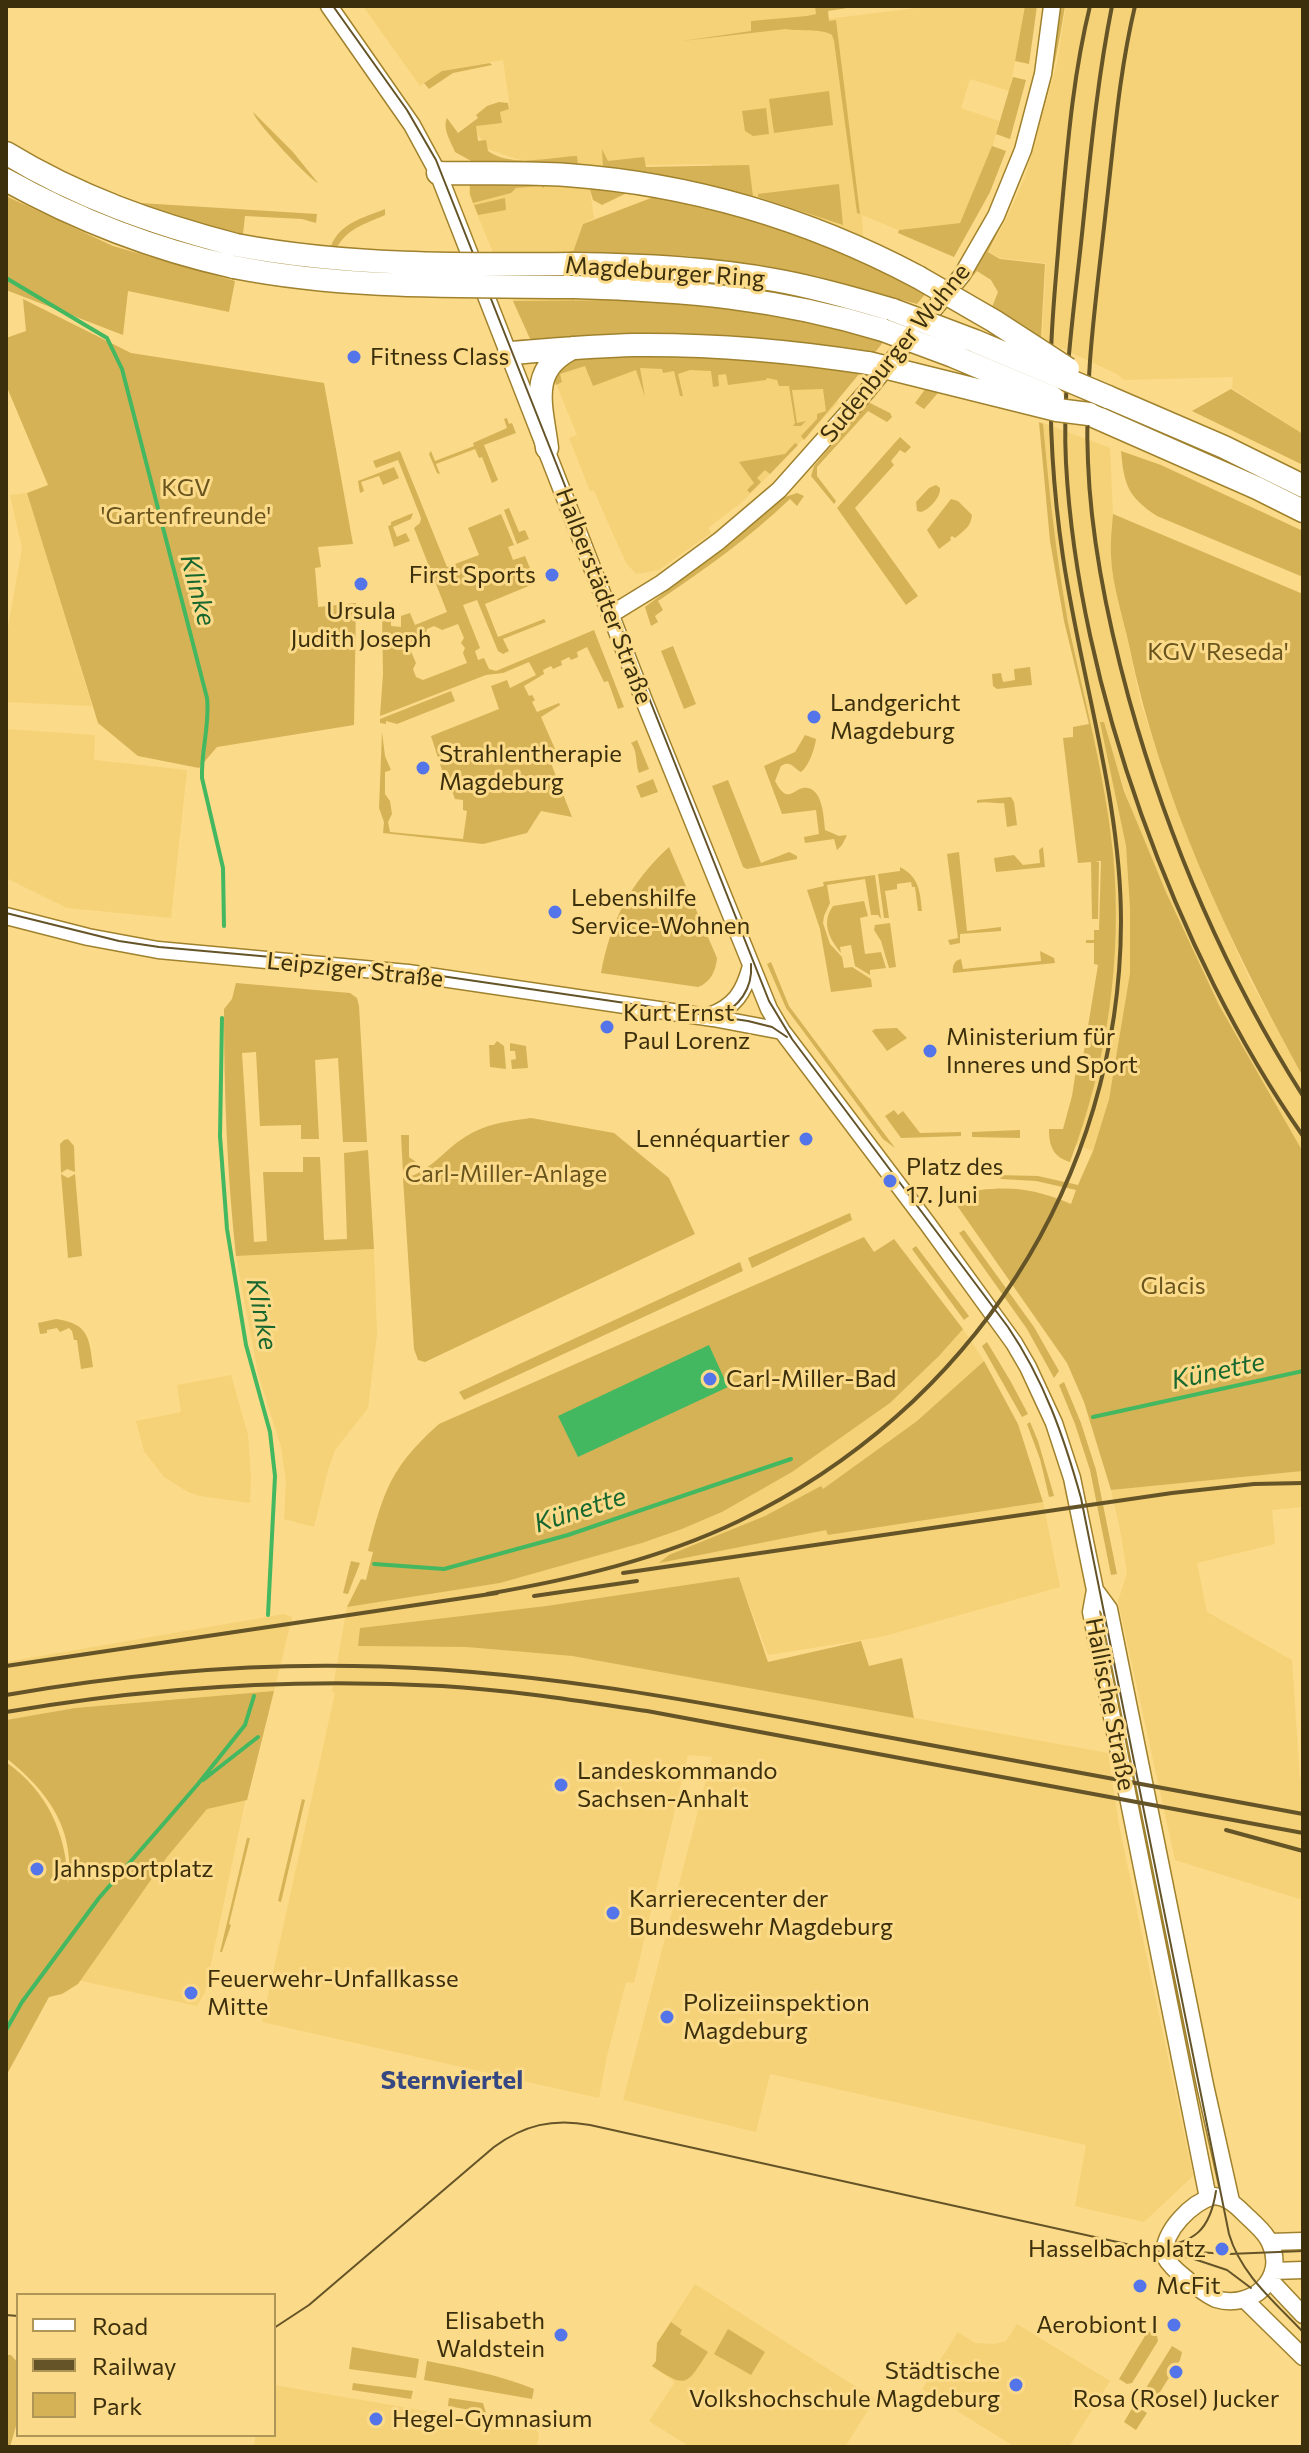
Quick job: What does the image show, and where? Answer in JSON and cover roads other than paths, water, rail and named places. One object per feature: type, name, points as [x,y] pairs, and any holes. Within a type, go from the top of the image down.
[{"type":"highway","name":"Magdeburger Ring","points":[[6,153],[62,184],[131,214],[235,256],[309,279],[369,284],[651,289],[757,300],[819,312],[888,320],[975,341],[1224,447],[1303,486]]},
{"type":"highway","points":[[438,173],[564,175],[622,181],[759,210],[826,233],[918,277],[994,321],[1108,397]]},
{"type":"highway","name":"Magdeburger Ring","points":[[6,180],[53,205],[120,234],[175,252],[367,261],[680,269],[807,286],[888,320],[953,356],[1303,511]]},
{"type":"highway","points":[[509,353],[661,345],[806,355],[868,363],[1057,410],[1089,414]]},
{"type":"highway","points":[[547,448],[543,376],[557,357],[574,348]]},
{"type":"main road","name":"Halberstädter Straße","points":[[329,6],[405,112],[438,173],[610,615],[763,995],[782,1031],[1014,1343],[1033,1376],[1054,1423],[1069,1468],[1095,1590]]},
{"type":"main road","name":"Sudenburger Wuhne","points":[[610,615],[662,583],[719,541],[779,490],[867,391],[962,275],[996,216],[1023,150],[1043,74],[1052,6]]},
{"type":"main road","name":"Leipziger Straße","points":[[6,916],[88,937],[158,950],[373,969],[706,1017],[782,1031]]},
{"type":"main road","points":[[706,1017],[730,1007],[737,1000],[746,985],[751,966]]},
{"type":"main road","name":"Hallische Straße","points":[[1095,1590],[1091,1612],[1208,2198]]},
{"type":"main road","name":"Hallische Straße","points":[[1095,1590],[1109,1609],[1231,2201]]},
{"type":"main road","points":[[1221,2196],[1231,2201],[1262,2230],[1270,2242],[1274,2258],[1272,2276],[1262,2291],[1245,2300],[1228,2301],[1207,2295],[1165,2259],[1164,2249],[1169,2233],[1188,2212],[1208,2198],[1221,2196]]},
{"type":"main road","points":[[1270,2242],[1303,2241]]},
{"type":"main road","points":[[1272,2276],[1303,2270]]},
{"type":"main road","points":[[1272,2276],[1303,2315]]},
{"type":"main road","points":[[1245,2300],[1303,2357]]},
{"type":"waterway","name":"Klinke","points":[[6,278],[107,338],[122,369],[207,698],[202,778],[223,868],[224,926]]},
{"type":"waterway","name":"Klinke","points":[[222,1018],[220,1136],[227,1229],[246,1345],[270,1432],[275,1476],[268,1615]]},
{"type":"waterway","name":"Künette","points":[[1093,1417],[1303,1371]]},
{"type":"waterway","name":"Künette","points":[[374,1564],[444,1569],[568,1535],[791,1459]]},
{"type":"waterway","name":"Klinke","points":[[6,2030],[22,2002],[99,1898],[245,1725],[254,1696]]},
{"type":"waterway","name":"Künette","points":[[203,1780],[258,1737]]},
{"type":"tram line","points":[[333,6],[407,110],[436,160],[769,1001],[792,1039],[1008,1327],[1052,1410],[1081,1498],[1229,2234],[1250,2275],[1303,2332]]},
{"type":"tram line","points":[[6,913],[119,941],[373,966],[748,1021],[772,1027],[787,1037]]},
{"type":"tram line","points":[[717,1017],[732,1008],[743,996],[750,981],[751,964]]},
{"type":"tram line","points":[[276,2327],[309,2305],[494,2147],[516,2133],[539,2125],[564,2122],[590,2125],[1194,2259],[1227,2270],[1251,2288]]},
{"type":"tram line","points":[[1156,2247],[1181,2242],[1198,2232],[1210,2216],[1216,2191]]},
{"type":"tram line","points":[[1196,2252],[1303,2251]]},
{"type":"tram line","points":[[6,2315],[16,2316]]},
{"type":"railway","points":[[487,1594],[552,1582],[679,1546],[739,1521],[822,1474],[896,1417],[961,1351],[1016,1277],[1061,1196],[1093,1109],[1114,1017],[1121,922],[1114,830],[1063,557],[1051,430],[1052,338],[1060,227],[1074,88],[1090,6]]},
{"type":"railway","points":[[1112,6],[1094,120],[1067,377],[1066,463],[1074,548],[1090,636],[1113,726],[1141,814],[1175,902],[1214,985],[1257,1064],[1303,1136]]},
{"type":"railway","points":[[1135,6],[1118,107],[1090,367],[1088,462],[1097,552],[1129,699],[1181,854],[1201,904],[1248,1002],[1303,1096]]},
{"type":"railway","points":[[623,1573],[1172,1493],[1254,1484],[1303,1483]]},
{"type":"railway","points":[[534,1596],[637,1581]]},
{"type":"railway","points":[[6,1666],[497,1593]]},
{"type":"railway","points":[[6,1695],[92,1682],[223,1669],[353,1666],[478,1672],[602,1687],[726,1707],[1303,1814]]},
{"type":"railway","points":[[6,1712],[114,1696],[277,1684],[387,1684],[493,1690],[647,1711],[1303,1833]]},
{"type":"railway","points":[[1226,1830],[1303,1851]]},
{"type":"place","name":"Fitness Class","points":[[354,357]]},
{"type":"place","name":"First Sports","points":[[552,575]]},
{"type":"place","name":"Ursula Judith Joseph","points":[[361,584]]},
{"type":"place","name":"Landgericht Magdeburg","points":[[814,717]]},
{"type":"place","name":"Strahlentherapie Magdeburg","points":[[423,768]]},
{"type":"place","name":"Lebenshilfe Service-Wohnen","points":[[555,912]]},
{"type":"place","name":"Kurt Ernst Paul Lorenz","points":[[607,1027]]},
{"type":"place","name":"Ministerium für Inneres und Sport","points":[[930,1051]]},
{"type":"place","name":"Lennéquartier","points":[[806,1139]]},
{"type":"place","name":"Platz des 17. Juni","points":[[890,1181]]},
{"type":"place","name":"Carl-Miller-Bad","points":[[710,1379]]},
{"type":"place","name":"Landeskommando Sachsen-Anhalt","points":[[561,1785]]},
{"type":"place","name":"Jahnsportplatz","points":[[37,1869]]},
{"type":"place","name":"Karrierecenter der Bundeswehr Magdeburg","points":[[613,1913]]},
{"type":"place","name":"Feuerwehr-Unfallkasse Mitte","points":[[191,1993]]},
{"type":"place","name":"Polizeiinspektion Magdeburg","points":[[667,2017]]},
{"type":"place","name":"Hasselbachplatz","points":[[1222,2249]]},
{"type":"place","name":"McFit","points":[[1140,2286]]},
{"type":"place","name":"Aerobiont I","points":[[1174,2325]]},
{"type":"place","name":"Elisabeth Waldstein","points":[[561,2335]]},
{"type":"place","name":"Rosa (Rosel) Jucker","points":[[1176,2372]]},
{"type":"place","name":"Städtische Volkshochschule Magdeburg","points":[[1016,2385]]},
{"type":"place","name":"Hegel-Gymnasium","points":[[376,2419]]},
{"type":"district","name":"Sternviertel","points":[[452,2080]]},
{"type":"park label","name":"KGV 'Gartenfreunde'","points":[[186,502]]},
{"type":"park label","name":"KGV 'Reseda'","points":[[1218,652]]},
{"type":"park label","name":"Carl-Miller-Anlage","points":[[506,1174]]},
{"type":"park label","name":"Glacis","points":[[1173,1286]]}]
